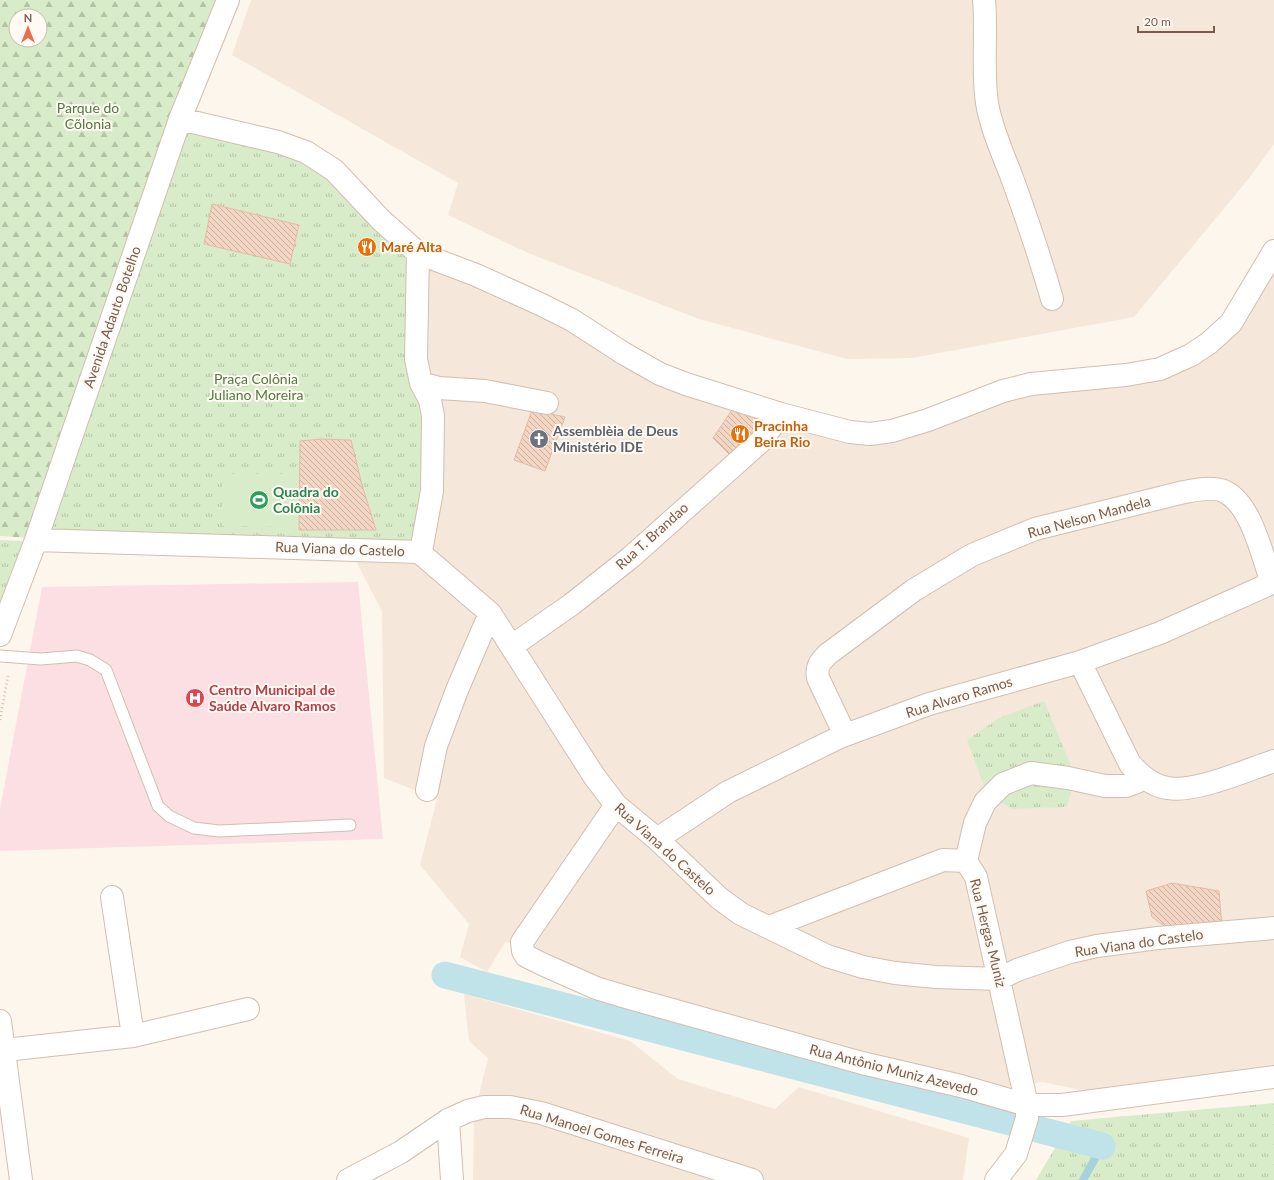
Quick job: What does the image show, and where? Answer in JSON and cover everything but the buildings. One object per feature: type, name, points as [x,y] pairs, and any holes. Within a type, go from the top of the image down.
[{"type":"street","name":"Avenida Adauto Botelho","points":[[0,635],[36,540],[180,119],[228,0]]},
{"type":"street","points":[[984,0],[986,24],[985,76],[987,104],[1000,146],[1040,255],[1052,299]]},
{"type":"street","points":[[180,119],[278,142],[306,152],[334,170],[381,220],[418,253],[476,275],[540,304],[572,320],[623,353],[660,374],[686,384],[782,414],[850,432],[870,434],[892,431],[928,420],[1004,391],[1031,384],[1160,369],[1190,355],[1209,343],[1230,323],[1274,251]]},
{"type":"street","points":[[418,253],[416,359],[421,383],[430,400],[433,416],[432,490],[422,546],[419,552]]},
{"type":"street","points":[[421,383],[440,388],[485,391],[547,403]]},
{"type":"street","name":"Rua T. Brandao","points":[[512,646],[572,604],[630,558],[760,442],[782,414]]},
{"type":"street","name":"Rua Nelson Mandela","points":[[845,735],[818,678],[816,670],[820,662],[828,654],[914,590],[972,555],[1035,529],[1184,492],[1207,489],[1221,490],[1234,496],[1247,513],[1273,582]]},
{"type":"street","name":"Rua Viana do Castelo","points":[[36,540],[419,552],[490,613],[594,776],[616,805],[657,840],[719,898],[741,914],[827,956],[863,967],[895,973],[936,977],[999,979],[1017,970],[1070,952],[1097,946],[1158,938],[1274,928]]},
{"type":"street","name":"Rua Alvaro Ramos","points":[[657,840],[728,792],[845,735],[929,704],[1080,662],[1160,633],[1273,582]]},
{"type":"street","points":[[427,790],[436,746],[457,690],[490,613]]},
{"type":"street","points":[[1080,662],[1130,764],[1142,776],[1167,788],[1186,788],[1274,761]]},
{"type":"street","points":[[966,861],[975,823],[985,802],[1003,784],[1030,773],[1068,778],[1105,786],[1126,786],[1137,782],[1142,776]]},
{"type":"street","name":"Rua Antônio Muniz Azevedo","points":[[616,805],[522,942],[522,947],[526,956],[596,988],[862,1064],[962,1086],[1027,1111],[1274,1077]]},
{"type":"street","name":"Rua Hergas Muniz","points":[[769,927],[943,860],[966,861],[976,877],[1027,1111],[1016,1154],[996,1180]]},
{"type":"street","points":[[112,897],[133,1036]]},
{"type":"street","points":[[5,1050],[133,1036],[248,1009]]},
{"type":"street","points":[[0,1021],[21,1180]]},
{"type":"street","name":"Rua Manoel Gomes Ferreira","points":[[348,1180],[401,1152],[448,1120],[484,1107],[510,1107],[541,1113],[752,1180]]},
{"type":"street","points":[[448,1120],[452,1180]]},
{"type":"lane","points":[[0,656],[41,659],[77,656],[90,660],[106,670],[158,806],[169,816],[194,828],[219,831],[350,825]]},
{"type":"path","points":[[0,720],[12,658]]},
{"type":"shaded area","points":[[251,0],[1274,0],[1274,144],[1250,177],[1134,317],[912,358],[847,359],[699,319],[528,253],[448,215],[458,183],[232,55]]},
{"type":"shaded area","points":[[416,254],[685,389],[847,435],[987,401],[1190,361],[1274,259],[1274,1079],[1131,1101],[1043,1082],[992,1089],[949,1072],[841,1069],[742,1044],[696,1036],[623,1008],[506,941],[487,972],[460,957],[469,924],[420,865],[437,799],[384,778],[382,611],[351,552]]},
{"type":"shaded area","name":"Centro Municipal de Saúde Alvaro Ramos","points":[[358,582],[383,839],[0,851],[0,809],[42,587]]},
{"type":"shaded area","points":[[464,994],[630,1041],[678,1079],[775,1109],[799,1087],[969,1138],[963,1180],[473,1180],[474,1115],[488,1058],[469,1041]]},
{"type":"green space","name":"Parque do Cõlonia","points":[[0,0],[223,0],[30,538],[0,536]]},
{"type":"green space","name":"Praça Colônia Juliano Moreira","points":[[183,122],[303,157],[416,253],[418,399],[427,454],[419,552],[39,537]]},
{"type":"green space","name":"Quadra do Colônia","points":[[222,474],[296,474],[297,527],[222,526]]},
{"type":"green space","points":[[0,540],[26,541],[0,615]]},
{"type":"green space","points":[[1044,701],[1075,775],[1067,807],[1012,809],[987,794],[967,740],[999,718]]},
{"type":"green space","points":[[1274,1103],[1274,1180],[1036,1180],[1071,1121]]},
{"type":"waterway","points":[[445,975],[1102,1146]]},
{"type":"waterway","points":[[1083,1180],[1102,1146]]},
{"type":"place","name":"Maré Alta","points":[[367,247]]},
{"type":"place","name":"Pracinha Beira Rio","points":[[740,434]]},
{"type":"place","name":"Assemblèia de Deus Ministério IDE","points":[[539,439]]},
{"type":"place","name":"Quadra do Colônia","points":[[259,500]]},
{"type":"place","name":"Centro Municipal de Saúde Alvaro Ramos","points":[[195,698]]}]
